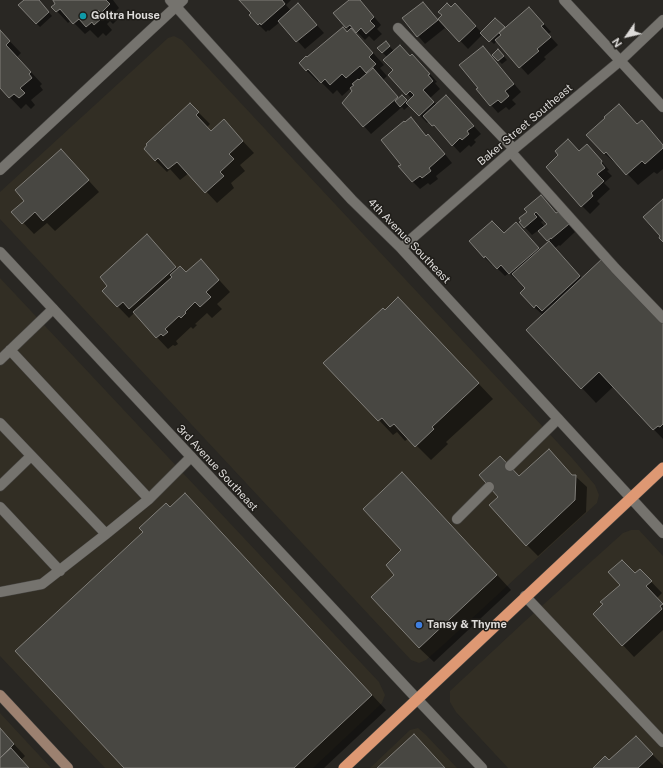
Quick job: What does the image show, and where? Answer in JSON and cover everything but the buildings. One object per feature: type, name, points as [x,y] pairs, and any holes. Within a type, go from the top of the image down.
[{"type":"highway","points":[[344,768],[663,468]]},
{"type":"main road","points":[[0,695],[68,768]]},
{"type":"street","points":[[564,0],[663,107]]},
{"type":"street","points":[[0,170],[177,2]]},
{"type":"street","name":"4th Avenue Southeast","points":[[177,2],[306,150],[352,200],[401,248],[663,533]]},
{"type":"street","name":"Baker Street Southeast","points":[[401,248],[620,61],[663,20]]},
{"type":"street","points":[[398,28],[513,151],[615,268],[663,318]]},
{"type":"street","name":"3rd Avenue Southeast","points":[[0,252],[482,768]]},
{"type":"street","points":[[0,360],[53,309]]},
{"type":"street","points":[[10,350],[149,499]]},
{"type":"street","points":[[510,466],[558,419]]},
{"type":"street","points":[[0,422],[106,534]]},
{"type":"street","points":[[0,486],[31,456]]},
{"type":"street","points":[[0,592],[42,584],[149,499],[191,457]]},
{"type":"street","points":[[457,519],[489,487]]},
{"type":"street","points":[[0,507],[60,571]]},
{"type":"street","points":[[526,596],[663,742]]},
{"type":"shaded area","points":[[174,36],[182,40],[572,458],[595,485],[599,495],[597,503],[442,646],[426,660],[419,663],[411,660],[0,219],[0,192],[168,38]]},
{"type":"shaded area","points":[[0,278],[379,682],[385,695],[382,703],[313,768],[105,768],[0,656]]},
{"type":"shaded area","points":[[631,530],[639,530],[663,556],[663,768],[508,768],[456,712],[450,702],[450,691],[623,533]]},
{"type":"shaded area","points":[[0,713],[51,768],[0,768]]},
{"type":"shaded area","points":[[418,728],[457,768],[370,768],[410,730]]},
{"type":"place","name":"Goltra House","points":[[83,16]]},
{"type":"place","name":"Tansy & Thyme","points":[[419,625]]}]
